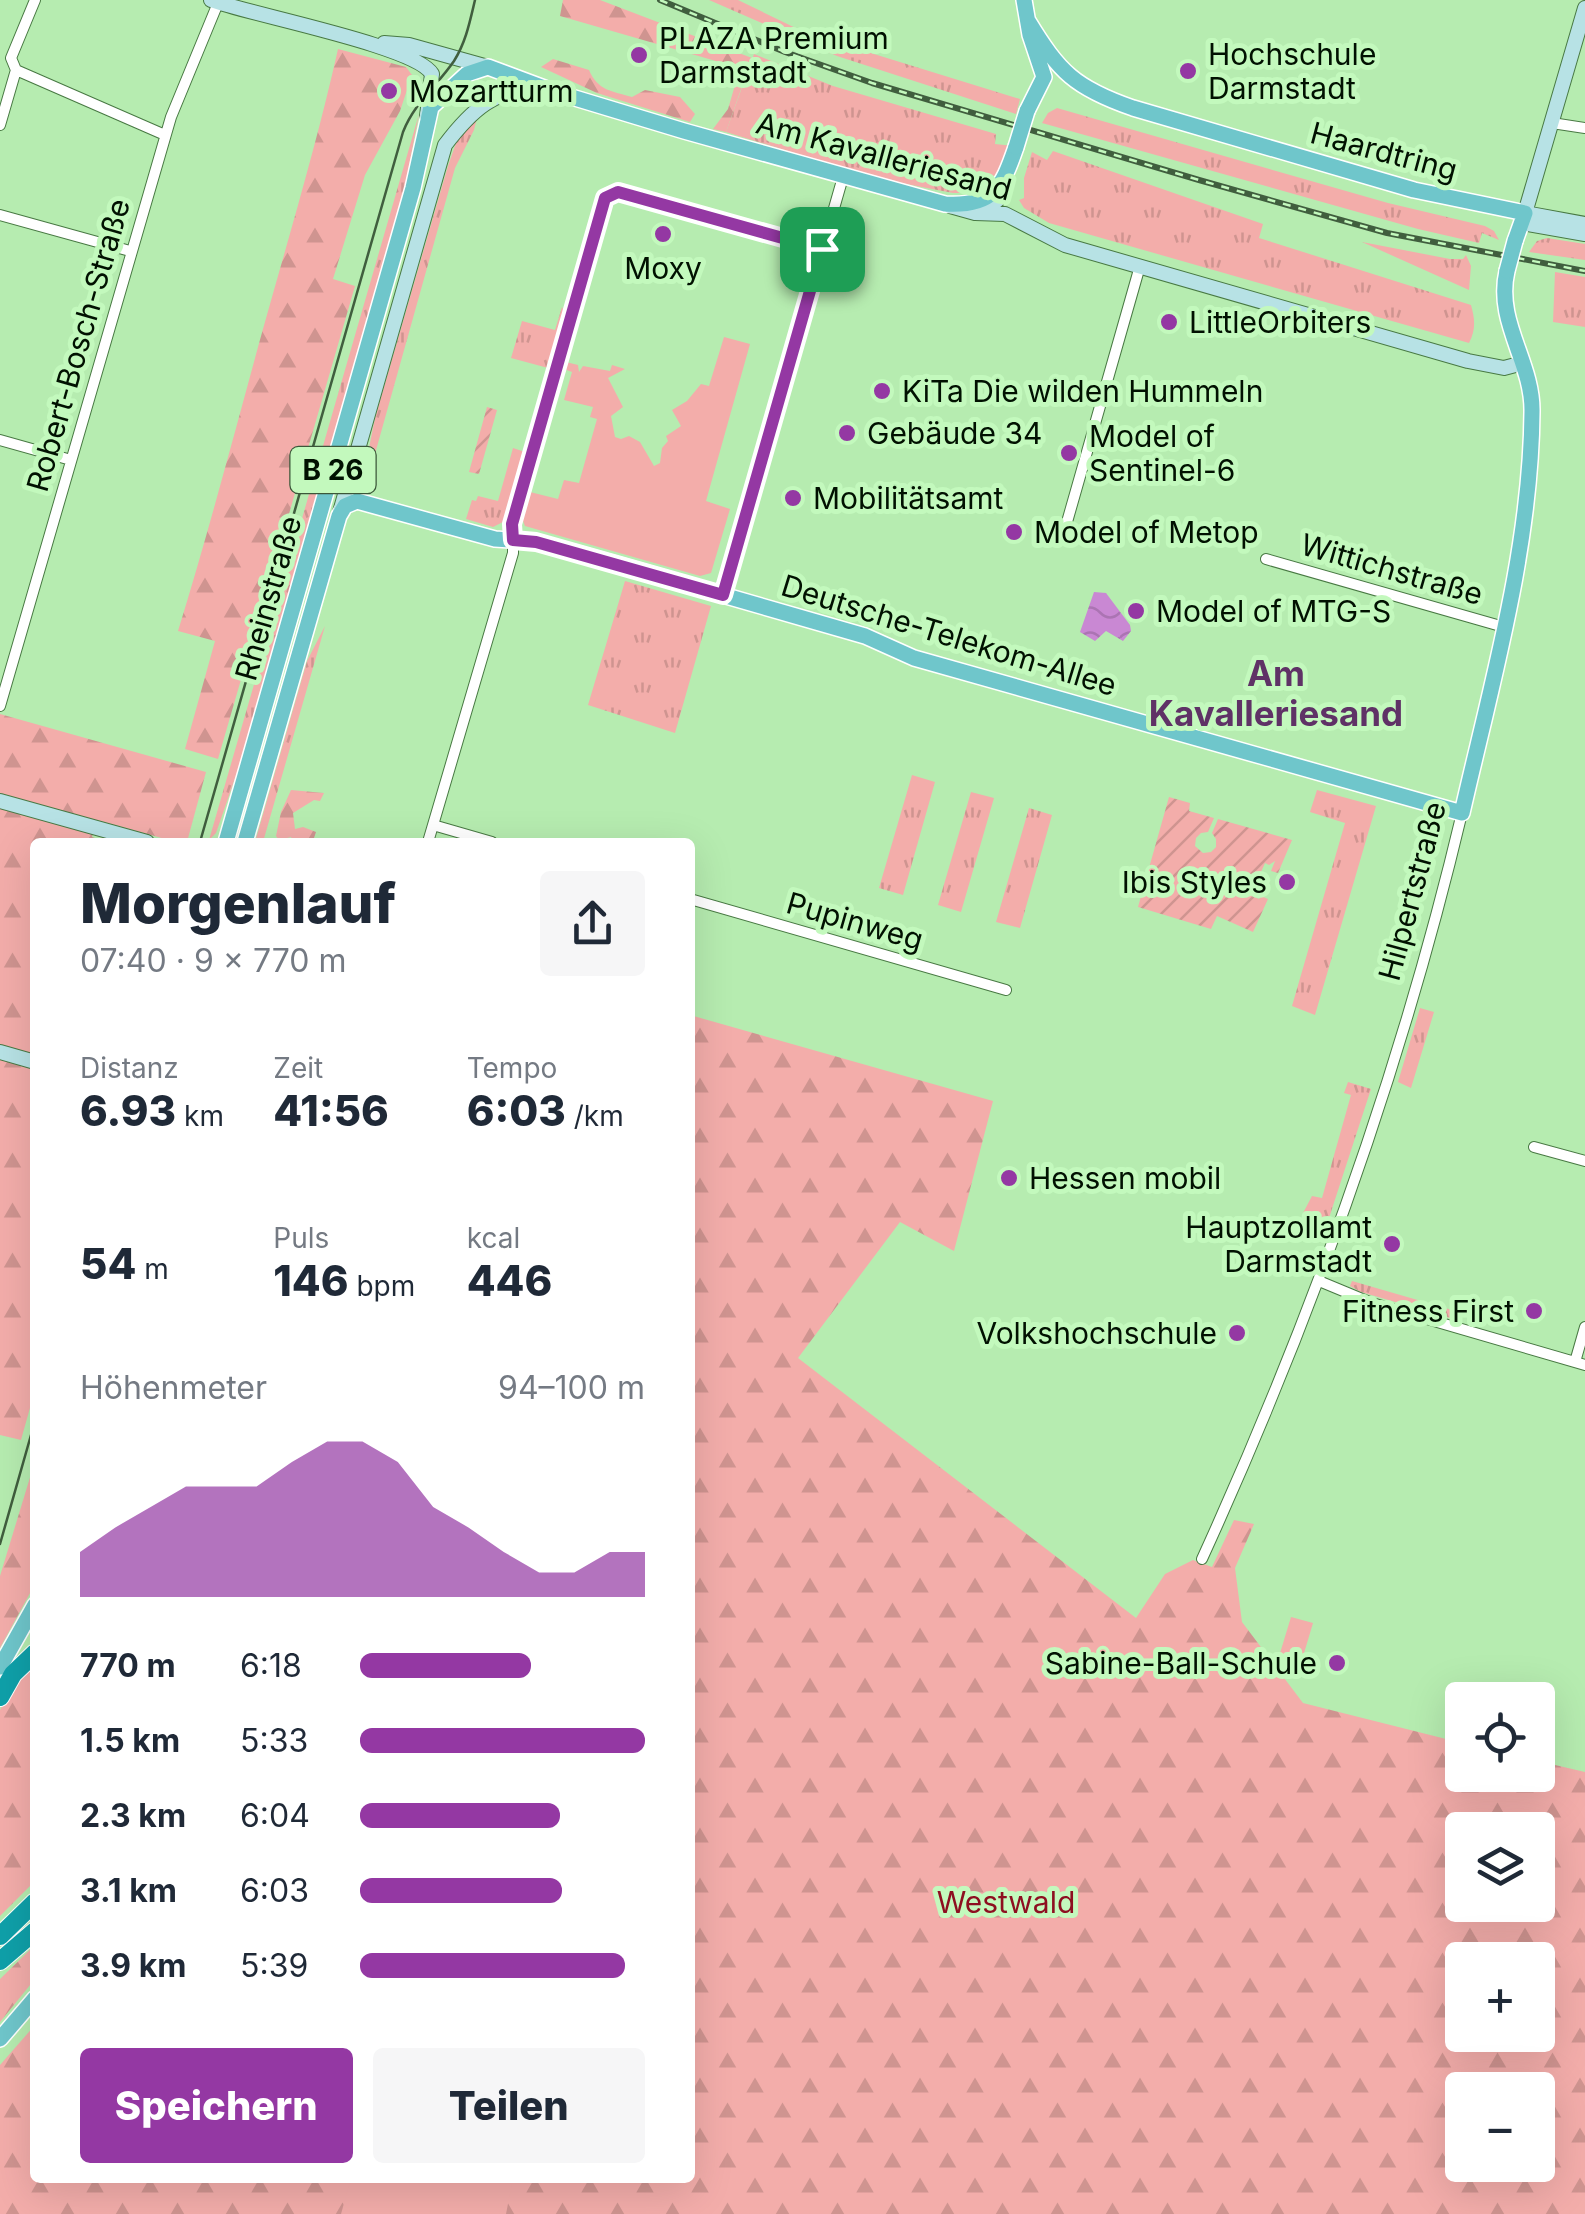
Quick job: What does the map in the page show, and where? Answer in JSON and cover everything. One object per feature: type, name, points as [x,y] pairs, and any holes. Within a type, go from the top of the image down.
[{"type":"highway","points":[[0,1697],[13,1674],[30,1658]]},
{"type":"highway","points":[[0,1936],[30,1907]]},
{"type":"highway","points":[[0,1960],[30,1935]]},
{"type":"main road","name":"Haardtring","points":[[1024,0],[1044,82]]},
{"type":"main road","name":"Haardtring","points":[[1028,21],[1073,80],[1132,108],[1366,177],[1524,218]]},
{"type":"main road","name":"Am Kavalleriesand","points":[[488,67],[555,92],[945,204]]},
{"type":"main road","name":"Rheinstraße","points":[[227,838],[432,107],[467,74],[488,67]]},
{"type":"main road","points":[[945,204],[977,203],[994,191],[1006,176],[1027,111],[1044,82]]},
{"type":"main road","name":"Hilpertstraße","points":[[1462,813],[1504,627],[1522,522],[1532,424],[1531,393],[1505,314],[1504,288],[1524,218]]},
{"type":"main road","name":"Deutsche-Telekom-Allee","points":[[339,516],[348,504],[361,501],[494,538],[536,542],[866,636],[914,658],[1462,813]]},
{"type":"main road","name":"Rheinstraße","points":[[246,838],[339,516]]},
{"type":"main road","points":[[0,1667],[30,1614]]},
{"type":"main road","points":[[0,2039],[30,2004]]},
{"type":"street","points":[[0,125],[16,70],[11,58],[35,0]]},
{"type":"street","points":[[215,1],[364,42]]},
{"type":"street","name":"Robert-Bosch-Straße","points":[[0,706],[165,134],[215,1]]},
{"type":"street","points":[[1524,218],[1585,8]]},
{"type":"street","name":"Am Kavalleriesand","points":[[364,42],[410,45],[488,67]]},
{"type":"street","name":"Rheinstraße","points":[[364,42],[423,63],[432,74],[425,136]]},
{"type":"street","points":[[16,70],[165,134]]},
{"type":"street","points":[[1044,82],[1054,78],[1073,80]]},
{"type":"street","name":"Am Kavalleriesand","points":[[445,145],[475,110],[490,99],[517,88],[555,92]]},
{"type":"street","points":[[1552,123],[1585,128]]},
{"type":"street","name":"Rheinstraße","points":[[339,516],[445,145]]},
{"type":"street","points":[[1005,214],[1002,196],[1006,176]]},
{"type":"street","points":[[723,595],[842,177]]},
{"type":"street","points":[[429,838],[513,553],[512,524],[605,198],[618,192],[822,249]]},
{"type":"street","points":[[945,204],[982,209],[1002,196]]},
{"type":"street","name":"Am Kavalleriesand","points":[[945,204],[974,214],[1005,214],[1065,245],[1484,364],[1521,358]]},
{"type":"street","points":[[0,215],[130,251]]},
{"type":"street","name":"Haardtring","points":[[1524,218],[1585,224]]},
{"type":"street","name":"Haardtring","points":[[1524,218],[1585,234]]},
{"type":"street","points":[[1066,522],[1140,266]]},
{"type":"street","points":[[0,440],[71,460]]},
{"type":"street","name":"Wittichstraße","points":[[1266,558],[1504,627]]},
{"type":"street","points":[[0,801],[130,838]]},
{"type":"street","name":"Hilpertstraße","points":[[1202,1559],[1319,1281],[1395,1057],[1462,813]]},
{"type":"street","points":[[217,838],[234,815]]},
{"type":"street","points":[[433,826],[477,838]]},
{"type":"street","name":"Pupinweg","points":[[695,901],[1006,990]]},
{"type":"street","points":[[0,1052],[30,1061]]},
{"type":"street","points":[[1534,1147],[1585,1161]]},
{"type":"street","points":[[1319,1281],[1372,1304],[1580,1363],[1585,1327]]},
{"type":"green space","points":[[563,0],[600,0],[752,58],[726,132],[713,129],[728,109],[740,68],[560,16]]},
{"type":"green space","points":[[709,0],[738,0],[806,33],[1020,99],[1016,114],[837,56]]},
{"type":"green space","points":[[338,49],[406,67],[412,75],[400,111],[365,175],[333,279],[355,286],[218,759],[185,749],[215,641],[178,631]]},
{"type":"green space","points":[[754,54],[833,86],[996,134],[995,144],[1014,146],[989,184],[972,193],[953,193],[875,178],[726,132]]},
{"type":"green space","points":[[553,59],[589,70],[601,86],[618,93],[632,97],[645,90],[680,97],[695,114],[690,122],[597,93],[541,67]]},
{"type":"green space","points":[[1057,108],[1388,203],[1485,226],[1499,240],[1482,233],[1479,243],[1418,229],[1042,123]]},
{"type":"green space","points":[[419,114],[405,187],[247,744],[216,833],[210,838]]},
{"type":"green space","points":[[478,114],[455,168],[366,486],[363,478],[375,418],[448,166],[456,143]]},
{"type":"green space","points":[[1053,151],[1263,224],[1259,238],[1471,305],[1474,324],[1469,343],[1049,223],[1024,208],[1019,200],[1024,198],[1024,178],[1032,152],[1047,160]]},
{"type":"green space","points":[[1547,238],[1585,244],[1585,260],[1529,252],[1537,241]]},
{"type":"green space","points":[[1362,242],[1450,259],[1463,259],[1466,255],[1471,266],[1469,290]]},
{"type":"green space","points":[[1555,272],[1585,277],[1585,327],[1553,322]]},
{"type":"green space","points":[[562,307],[564,312],[548,368],[511,358],[522,321],[555,330]]},
{"type":"green space","points":[[724,337],[750,344],[706,501],[730,509],[711,573],[700,576],[525,526],[522,518],[530,492],[558,499],[564,480],[579,483],[597,419],[590,417],[593,407],[564,400],[572,372],[564,369],[566,362],[578,365],[579,372],[583,366],[610,371],[612,365],[625,369],[608,378],[623,407],[611,416],[615,437],[629,436],[640,442],[654,466],[660,463],[662,448],[668,441],[666,436],[681,426],[672,410],[687,401],[701,384],[709,386]]},
{"type":"green space","points":[[487,407],[497,410],[479,474],[469,472]]},
{"type":"green space","points":[[513,448],[525,452],[505,521],[493,527],[466,519],[472,500],[476,501],[478,496],[498,501]]},
{"type":"green space","points":[[625,581],[711,606],[675,733],[588,705]]},
{"type":"green space","points":[[325,626],[264,838],[256,838],[307,661]]},
{"type":"green space","points":[[0,714],[206,772],[188,838],[162,838],[97,820],[92,837],[95,838],[30,838],[30,1408],[21,1440],[0,1435]]},
{"type":"green space","points":[[912,775],[935,782],[903,895],[879,888]]},
{"type":"green space","points":[[291,790],[324,793],[320,801],[314,800],[293,813],[295,829],[303,827],[316,832],[314,838],[278,838],[281,812]]},
{"type":"green space","points":[[1317,790],[1376,806],[1315,1015],[1292,1006],[1345,823],[1310,812]]},
{"type":"green space","points":[[971,792],[994,798],[961,912],[938,905]]},
{"type":"green space","points":[[1169,797],[1190,803],[1189,811],[1214,818],[1208,832],[1196,838],[1195,846],[1203,853],[1216,847],[1212,833],[1218,819],[1292,840],[1278,873],[1271,871],[1275,861],[1265,863],[1261,872],[1240,890],[1268,899],[1253,932],[1217,916],[1211,929],[1138,907]]},
{"type":"green space","points":[[1029,808],[1052,815],[1020,928],[996,922]]},
{"type":"green space","points":[[1420,1008],[1434,1012],[1411,1088],[1398,1082]]},
{"type":"green space","name":"Westwald","points":[[695,1016],[993,1101],[954,1251],[900,1222],[798,1358],[1136,1618],[1165,1574],[1193,1560],[1212,1567],[1234,1520],[1254,1524],[1235,1568],[1242,1622],[1303,1703],[1445,1739],[1445,1792],[1555,1792],[1555,1765],[1585,1772],[1585,2214],[0,2214],[0,2065],[30,2031],[30,2183],[695,2183]]},
{"type":"green space","points":[[1348,1082],[1371,1089],[1328,1221],[1313,1229],[1303,1213],[1312,1196],[1322,1198],[1351,1095],[1344,1093]]},
{"type":"green space","points":[[1352,1281],[1460,1312],[1456,1318],[1450,1318],[1361,1292],[1350,1286]]},
{"type":"green space","points":[[30,1477],[30,1593],[0,1648],[0,1576]]},
{"type":"green space","points":[[1291,1617],[1313,1623],[1299,1670],[1277,1663]]},
{"type":"green space","points":[[30,1666],[30,1886],[0,1916],[0,1710],[16,1681]]},
{"type":"green space","points":[[30,1950],[30,1985],[0,2022],[0,1979]]},
{"type":"green space","points":[[350,2183],[512,2183],[506,2214],[341,2214]]},
{"type":"water","points":[[1094,592],[1106,593],[1130,625],[1131,631],[1123,641],[1106,631],[1095,641],[1080,632]]},
{"type":"tram line","points":[[201,838],[403,132],[413,112],[458,54],[475,0]]},
{"type":"tram line","points":[[0,1544],[30,1439]]},
{"type":"railway","points":[[660,0],[872,83],[1199,180],[1387,233],[1585,271]]},
{"type":"place","name":"PLAZA Premium Darmstadt","points":[[639,55]]},
{"type":"place","name":"Hochschule Darmstadt","points":[[1188,71]]},
{"type":"place","name":"Mozartturm","points":[[389,91]]},
{"type":"place","name":"Moxy","points":[[663,234]]},
{"type":"place","name":"LittleOrbiters","points":[[1169,322]]},
{"type":"place","name":"KiTa Die wilden Hummeln","points":[[882,391]]},
{"type":"place","name":"Gebäude 34","points":[[847,433]]},
{"type":"place","name":"Model of Sentinel-6","points":[[1069,453]]},
{"type":"place","name":"Mobilitätsamt","points":[[793,498]]},
{"type":"place","name":"Model of Metop","points":[[1014,532]]},
{"type":"place","name":"Model of MTG-S","points":[[1136,611]]},
{"type":"place","name":"Ibis Styles","points":[[1287,882]]},
{"type":"place","name":"Hessen mobil","points":[[1009,1178]]},
{"type":"place","name":"Hauptzollamt Darmstadt","points":[[1392,1244]]},
{"type":"place","name":"Fitness First","points":[[1534,1311]]},
{"type":"place","name":"Volkshochschule","points":[[1237,1333]]},
{"type":"place","name":"Sabine-Ball-Schule","points":[[1337,1663]]},
{"type":"district","name":"Am Kavalleriesand","points":[[1276,693]]},
{"type":"route","points":[[618,192],[822,249],[723,595],[536,542],[513,540],[512,524],[609,194],[618,192]]}]
